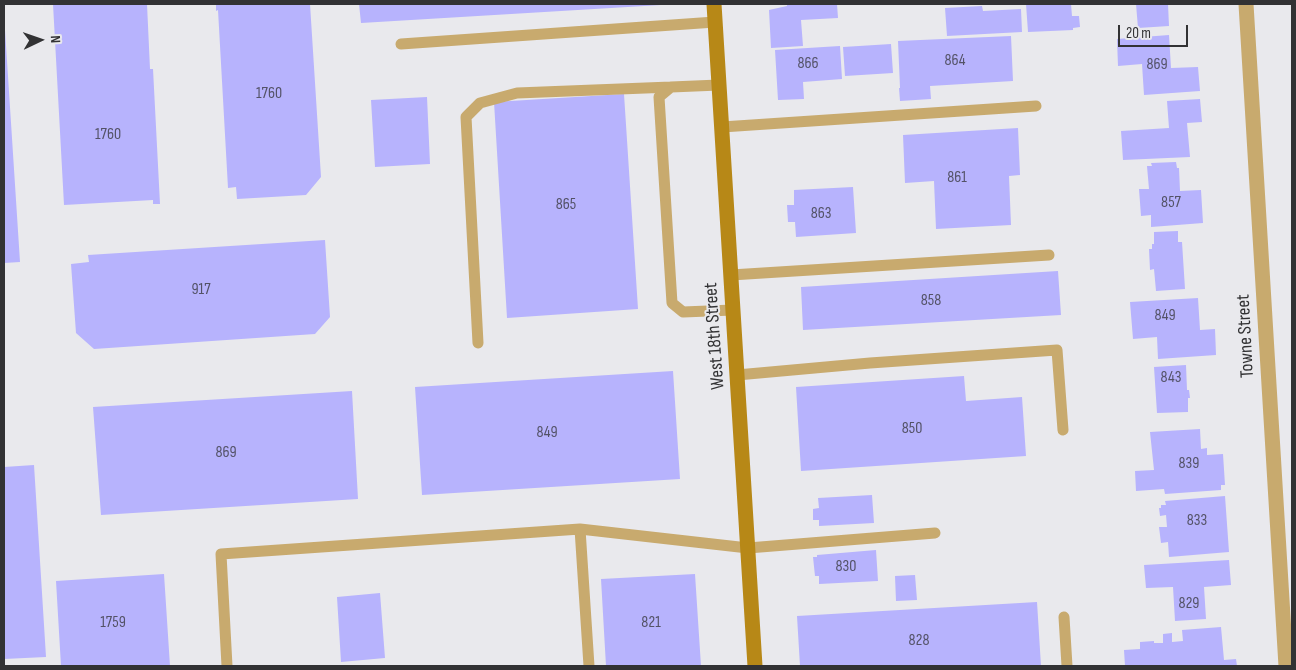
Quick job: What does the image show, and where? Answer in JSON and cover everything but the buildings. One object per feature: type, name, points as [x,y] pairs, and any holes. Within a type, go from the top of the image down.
[{"type":"street","name":"West 18th Street","points":[[714,4],[755,666]]},
{"type":"street","name":"Towne Street","points":[[1246,4],[1286,666]]},
{"type":"lane","points":[[401,44],[715,22]]},
{"type":"lane","points":[[478,344],[466,117],[480,103],[517,94],[719,86]]},
{"type":"lane","points":[[672,87],[659,97],[672,303],[683,312],[733,310]]},
{"type":"lane","points":[[722,127],[1036,106]]},
{"type":"lane","points":[[731,275],[1049,255]]},
{"type":"lane","points":[[737,375],[870,363],[1057,350],[1063,430]]},
{"type":"lane","points":[[580,529],[589,666]]},
{"type":"lane","points":[[227,666],[221,554],[580,529],[748,548],[935,533]]},
{"type":"lane","points":[[1064,617],[1067,666]]}]
